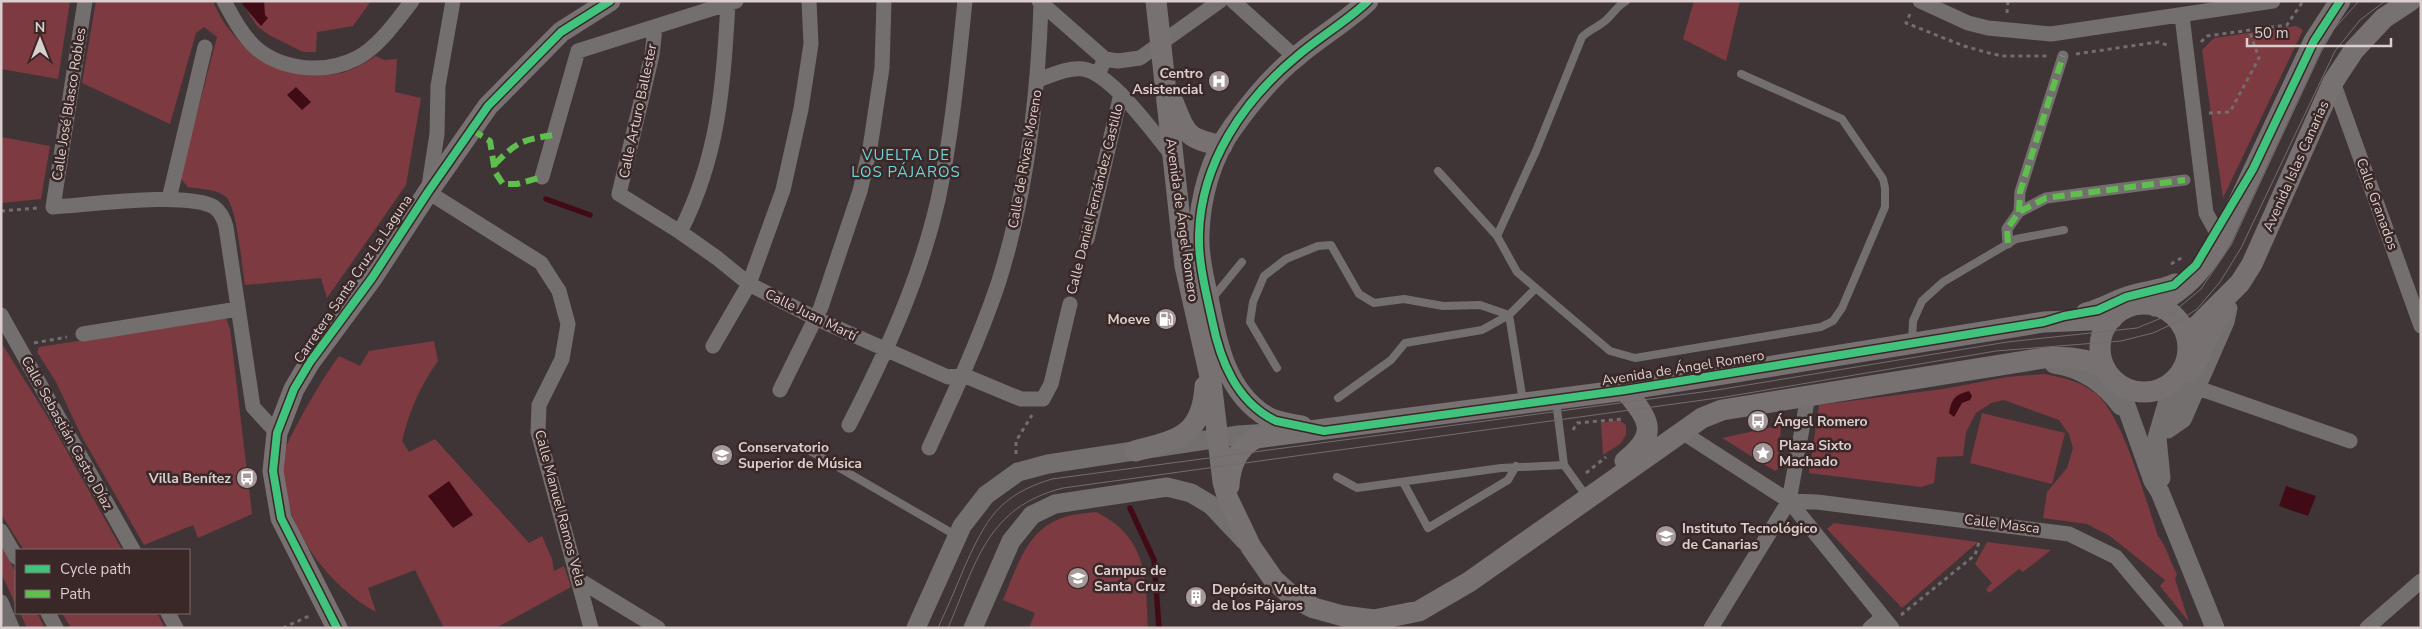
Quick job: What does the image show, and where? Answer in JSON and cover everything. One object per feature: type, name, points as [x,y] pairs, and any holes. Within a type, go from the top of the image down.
[{"type":"main road","name":"Carretera Santa Cruz La Laguna","points":[[337,628],[281,518],[273,471],[277,433],[294,389],[310,362],[372,278],[428,192],[488,106],[527,64],[561,32],[610,1]]},
{"type":"main road","name":"Avenida de Ángel Romero","points":[[1156,1],[1166,83],[1171,154],[1185,266],[1211,381],[1217,438],[1228,499],[1251,547],[1274,580],[1294,598],[1314,608],[1343,616],[1374,620],[1419,611],[1469,582],[1702,418],[1722,410],[1972,369],[2035,361],[2044,358],[2088,360],[2111,376]]},
{"type":"main road","points":[[1324,430],[1276,421],[1261,412],[1239,391],[1223,362],[1216,338],[1202,267],[1199,234],[1204,191],[1222,146],[1232,128],[1264,88],[1296,57],[1368,1]]},
{"type":"main road","points":[[2155,306],[2179,292],[2204,268],[2314,41],[2340,1]]},
{"type":"main road","name":"Avenida Islas Canarias","points":[[2187,336],[2240,283],[2252,264],[2333,82],[2354,50],[2384,18],[2410,1]]},
{"type":"main road","points":[[1166,83],[1185,130],[1192,137],[1222,146]]},
{"type":"main road","points":[[2044,322],[2064,316],[2098,310],[2126,297],[2174,285],[2196,265],[2219,236]]},
{"type":"main road","points":[[2186,378],[2187,336],[2179,321],[2171,314],[2155,306],[2136,305],[2123,310],[2112,319],[2103,333],[2101,355],[2111,376],[2134,391],[2149,392],[2166,386],[2186,378],[2215,321],[2231,303],[2240,283]]},
{"type":"main road","name":"Avenida de Ángel Romero","points":[[1228,499],[1231,471],[1238,453],[1246,443],[1256,438],[1624,390],[1912,345],[2044,322],[2112,319]]},
{"type":"main road","points":[[1135,452],[1179,439],[1189,431],[1204,400],[1208,369]]},
{"type":"main road","points":[[1596,493],[1614,470],[1641,448],[1646,438],[1647,427],[1644,415],[1624,390]]},
{"type":"street","name":"Calle José Blasco Robles","points":[[53,207],[85,1]]},
{"type":"street","points":[[224,1],[242,32],[256,48],[279,63],[309,68],[329,66],[357,58],[373,46],[412,1]]},
{"type":"street","points":[[428,192],[437,134],[438,86],[453,1]]},
{"type":"street","points":[[713,346],[749,284],[783,190],[801,109],[811,44],[809,1]]},
{"type":"street","points":[[780,390],[816,319],[848,230],[870,148],[882,68],[884,1]]},
{"type":"street","points":[[849,425],[887,350],[922,255],[938,201],[949,141],[966,1]]},
{"type":"street","points":[[1040,3],[1105,60],[1118,61],[1140,58],[1220,1]]},
{"type":"street","points":[[1234,1],[1296,57]]},
{"type":"street","points":[[1920,1],[1968,23],[2005,31],[2032,33],[2071,32],[2273,1]]},
{"type":"street","points":[[542,177],[578,51],[732,2],[719,116],[696,201],[680,232]]},
{"type":"street","name":"Calle de Rivas Moreno","points":[[929,448],[963,375],[995,291],[1014,224],[1028,160],[1038,80],[1040,3]]},
{"type":"street","points":[[2182,16],[2206,213],[2219,236]]},
{"type":"street","name":"Calle Arturo Ballester","points":[[619,194],[652,55],[655,28]]},
{"type":"street","points":[[169,199],[205,47]]},
{"type":"street","points":[[2019,212],[2020,192],[2063,56]]},
{"type":"street","points":[[1098,74],[1105,60]]},
{"type":"street","points":[[1038,80],[1061,71],[1082,69],[1098,74],[1121,94],[1171,154]]},
{"type":"street","name":"Calle Granados","points":[[2333,82],[2421,326]]},
{"type":"street","name":"Calle Daniel Fernández Castillo","points":[[1087,239],[1121,94]]},
{"type":"street","points":[[2008,243],[2007,229],[2019,212],[2046,198],[2185,180]]},
{"type":"street","name":"Calle Manuel Ramos Vela","points":[[428,192],[541,263],[559,291],[568,324],[562,359],[539,405],[538,432],[591,628]]},
{"type":"street","name":"Calle Juan Martí","points":[[619,194],[680,232],[717,258],[749,284],[816,319],[948,376],[963,375],[1021,399],[1042,399]]},
{"type":"street","points":[[53,207],[187,199],[202,202],[215,208],[223,217],[253,407],[277,433]]},
{"type":"street","points":[[1042,399],[1051,384],[1070,304]]},
{"type":"street","points":[[83,334],[238,310]]},
{"type":"street","name":"Calle Sebastián Castro Díaz","points":[[1,315],[132,549]]},
{"type":"street","points":[[2035,361],[2068,366],[2091,376],[2114,396],[2129,417]]},
{"type":"street","points":[[2111,376],[2215,628]]},
{"type":"street","points":[[2160,470],[2165,459],[2168,431],[2186,378]]},
{"type":"street","points":[[2186,378],[2350,441]]},
{"type":"street","points":[[2160,492],[2160,470],[2156,445],[2158,429],[2186,378]]},
{"type":"street","points":[[1711,628],[1789,501],[1808,396]]},
{"type":"street","points":[[916,628],[962,526],[986,495],[1018,472],[1048,464],[1258,432],[1287,433]]},
{"type":"street","points":[[1682,432],[1789,501],[1888,623],[1870,628]]},
{"type":"street","points":[[973,628],[1011,541],[1032,515],[1056,504],[1167,487],[1191,493],[1211,505],[1251,547]]},
{"type":"street","name":"Calle Masca","points":[[1789,501],[1817,502],[2057,531],[2100,547],[2116,557],[2176,628]]},
{"type":"street","points":[[1,531],[15,555]]},
{"type":"street","points":[[579,580],[658,628]]},
{"type":"street","points":[[2367,628],[2421,581]]},
{"type":"street","points":[[1,602],[12,628]]},
{"type":"street","points":[[49,614],[56,628]]},
{"type":"street","points":[[169,614],[176,628]]},
{"type":"lane","points":[[1497,236],[1536,151],[1582,37],[1589,30],[1603,23],[1626,1]]},
{"type":"lane","points":[[1438,171],[1497,236],[1517,272],[1610,351],[1636,358],[1821,327],[1832,321],[1842,308],[1885,207],[1885,188],[1882,179],[1842,119],[1741,74]]},
{"type":"lane","points":[[1912,345],[1913,321],[1922,301],[1931,291],[1969,265],[2016,239],[2064,230]]},
{"type":"lane","points":[[1277,368],[1250,322],[1253,302],[1264,276],[1286,259],[1318,246],[1331,245],[1359,294],[1374,303],[1404,299],[1444,306],[1480,305],[1509,314]]},
{"type":"lane","points":[[1209,304],[1242,262]]},
{"type":"lane","points":[[1338,398],[1391,360],[1405,342],[1482,330],[1509,314],[1536,288]]},
{"type":"lane","points":[[1509,314],[1524,403]]},
{"type":"lane","points":[[1555,399],[1564,465],[1575,481],[1596,493]]},
{"type":"lane","points":[[800,446],[957,536]]},
{"type":"lane","points":[[1337,477],[1357,488],[1516,466],[1564,465]]},
{"type":"lane","points":[[1403,482],[1428,528],[1508,480],[1516,466]]},
{"type":"path","points":[[2198,51],[2201,43],[2207,36],[2287,24],[2303,1]]},
{"type":"path","points":[[2206,114],[2230,112],[2259,58],[2249,30]]},
{"type":"path","points":[[2205,105],[2208,122]]},
{"type":"path","points":[[1,211],[53,207]]},
{"type":"path","points":[[18,345],[83,334]]},
{"type":"path","points":[[1018,472],[1016,441],[1042,399]]},
{"type":"path","points":[[1576,426],[1577,423],[1615,418],[1626,419],[1629,422]]},
{"type":"path","points":[[1575,481],[1610,454]]},
{"type":"path","points":[[1888,623],[1975,555],[1987,522]]},
{"type":"path","points":[[283,628],[328,608]]},
{"type":"shaded area","points":[[1,1],[70,1],[58,79],[1,69]]},
{"type":"shaded area","points":[[96,1],[213,1],[220,17],[230,31],[254,54],[269,63],[301,73],[338,74],[363,64],[376,56],[384,60],[397,59],[395,92],[421,98],[406,185],[327,298],[321,278],[245,285],[236,224],[230,203],[226,197],[218,192],[188,187],[180,178],[217,37],[204,27],[196,33],[170,124],[82,83]]},
{"type":"shaded area","points":[[241,1],[371,1],[353,26],[317,32],[316,52],[303,52],[269,35],[257,26]]},
{"type":"shaded area","points":[[264,1],[265,15],[268,18],[261,26],[242,4],[243,2]]},
{"type":"shaded area","points":[[1694,1],[1740,1],[1726,61],[1683,39]]},
{"type":"shaded area","points":[[2296,26],[2303,30],[2223,198],[2202,50],[2214,38]]},
{"type":"shaded area","points":[[296,87],[311,102],[302,110],[287,95]]},
{"type":"shaded area","points":[[1,137],[50,146],[41,199],[1,203]]},
{"type":"shaded area","points":[[226,318],[230,329],[252,514],[198,538],[193,525],[144,545],[82,437],[56,382],[37,352],[39,347]]},
{"type":"shaded area","points":[[434,341],[438,361],[416,400],[402,441],[409,452],[435,439],[529,543],[542,536],[552,559],[554,571],[564,566],[571,587],[496,628],[444,628],[415,570],[368,588],[376,612],[356,599],[338,584],[308,546],[296,525],[283,479],[282,455],[313,396],[339,356],[360,366],[369,351]]},
{"type":"shaded area","points":[[1,342],[50,421],[121,549],[23,549],[1,514]]},
{"type":"shaded area","points":[[2045,374],[2072,381],[2089,389],[2105,403],[2115,419],[2132,459],[2158,536],[2177,574],[2175,579],[2189,622],[2160,586],[2165,580],[2110,536],[2087,524],[2043,518],[2047,492],[2067,468],[2073,448],[2069,434],[2059,420],[2004,400],[1991,403],[1976,413],[1966,432],[1963,456],[1937,457],[1934,483],[1921,487],[1809,473],[1819,405],[1943,389],[2007,377]]},
{"type":"shaded area","points":[[1969,391],[1972,396],[1970,400],[1962,403],[1954,417],[1949,413],[1951,404],[1957,396]]},
{"type":"shaded area","points":[[1982,413],[2065,433],[2052,484],[1970,463]]},
{"type":"shaded area","points":[[1619,420],[1626,425],[1626,435],[1620,444],[1603,455],[1601,423]]},
{"type":"shaded area","points":[[1781,425],[1778,469],[1775,471],[1722,438]]},
{"type":"shaded area","points":[[449,481],[473,515],[453,528],[428,496]]},
{"type":"shaded area","points":[[2286,486],[2316,496],[2308,516],[2279,506]]},
{"type":"shaded area","name":"Campus de Santa Cruz","points":[[1096,512],[1113,522],[1125,533],[1134,546],[1144,575],[1148,628],[1029,628],[1035,613],[1003,600],[1025,550],[1032,539],[1052,522],[1069,516]]},
{"type":"shaded area","points":[[1834,523],[1978,542],[1902,608],[1827,529]]},
{"type":"shaded area","points":[[1987,542],[2051,550],[2023,572],[2019,569],[1989,593],[1986,589],[1992,583],[1975,564]]},
{"type":"shaded area","points":[[1,544],[15,571],[15,603],[1,573]]},
{"type":"shaded area","points":[[20,614],[38,614],[45,628],[27,628]]},
{"type":"shaded area","points":[[63,614],[158,614],[165,628],[71,628]]},
{"type":"waterway","points":[[546,199],[590,215]]},
{"type":"waterway","points":[[1130,508],[1154,560],[1159,628]]},
{"type":"tram line","points":[[938,628],[972,551],[996,511],[1019,493],[1034,485],[1052,479],[1717,390],[2007,342],[2137,328],[2171,314],[2201,289],[2231,245],[2320,54],[2334,29],[2359,1]]},
{"type":"tram line","points":[[948,628],[977,560],[1001,524],[1017,509],[1037,497],[1063,488],[1725,397],[1996,351],[2121,341],[2153,333],[2179,321],[2197,309],[2220,282],[2241,248],[2335,51],[2360,20],[2385,1]]},
{"type":"marked path","points":[[2019,212],[2020,192],[2063,56]]},
{"type":"marked path","points":[[472,130],[490,141],[495,172],[503,184],[517,184],[542,177]]},
{"type":"marked path","points":[[495,164],[509,150],[527,140],[554,135]]},
{"type":"marked path","points":[[2008,243],[2007,229],[2019,212],[2046,198],[2185,180]]},
{"type":"cycle path","points":[[337,628],[281,518],[273,471],[277,433],[294,389],[310,362],[372,278],[428,192],[488,106],[561,32],[610,1]]},
{"type":"cycle path","points":[[1368,1],[1277,74],[1243,114],[1228,135],[1217,158],[1202,208],[1199,234],[1203,277],[1215,335],[1225,365],[1240,391],[1250,403],[1276,421],[1324,431],[1625,390],[2044,322],[2064,316],[2098,310],[2126,297],[2174,285],[2196,265],[2253,169],[2314,41],[2340,1]]},
{"type":"place","name":"Centro Asistencial","points":[[1219,81]]},
{"type":"place","name":"Moeve","points":[[1166,319]]},
{"type":"place","name":"Ángel Romero","points":[[1758,421]]},
{"type":"place","name":"Plaza Sixto Machado","points":[[1763,453]]},
{"type":"place","name":"Conservatorio Superior de Música","points":[[722,455]]},
{"type":"place","name":"Villa Benítez","points":[[247,478]]},
{"type":"place","name":"Instituto Tecnológico de Canarias","points":[[1666,536]]},
{"type":"place","name":"Campus de Santa Cruz","points":[[1078,578]]},
{"type":"place","name":"Depósito Vuelta de los Pájaros","points":[[1196,597]]},
{"type":"district","name":"VUELTA DE LOS PÁJAROS","points":[[906,164]]}]
